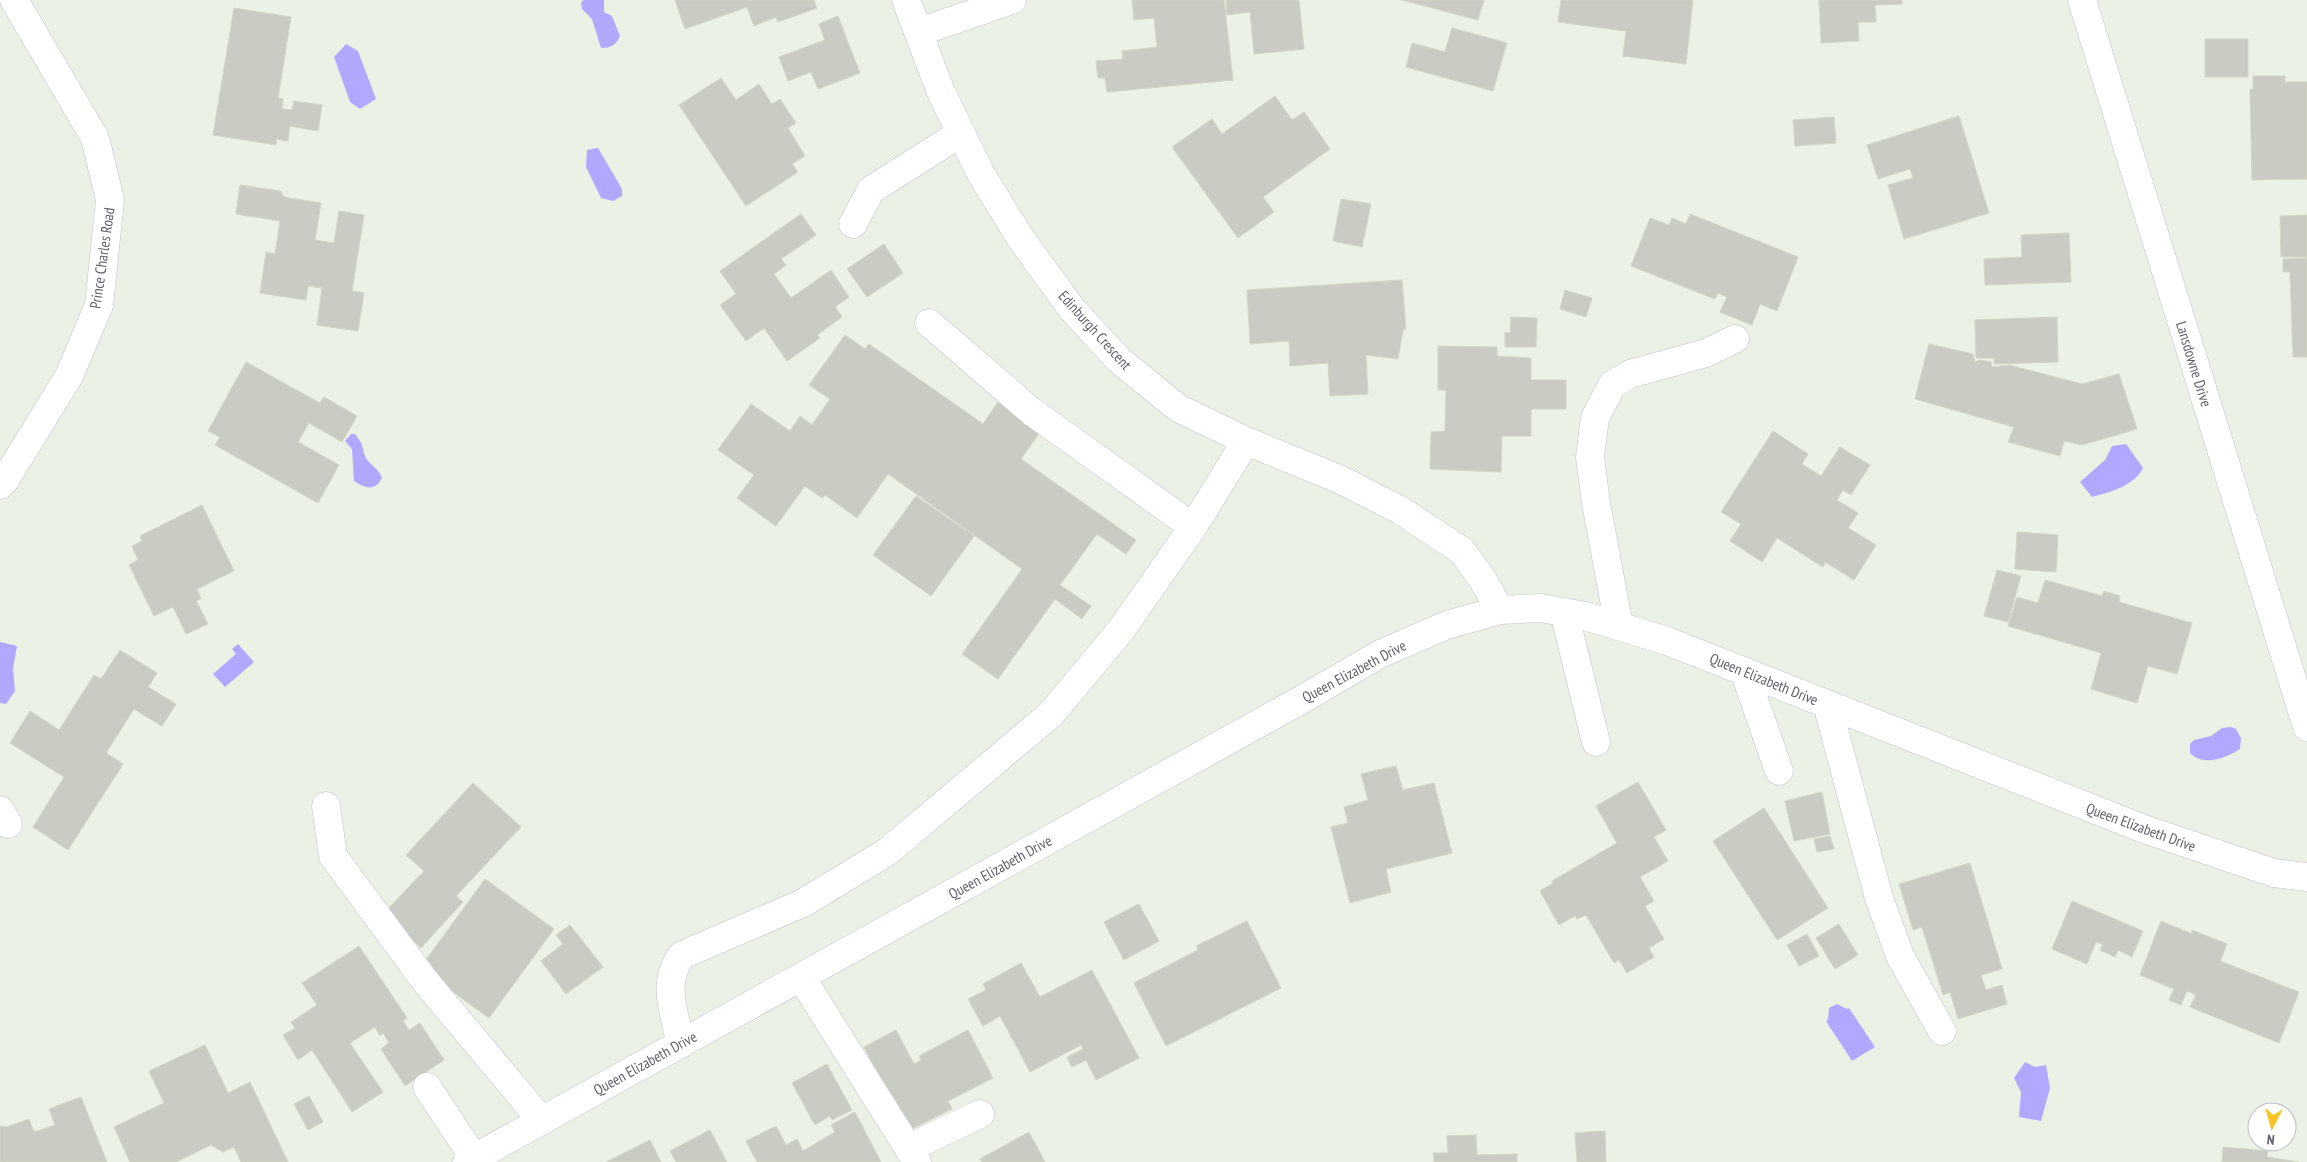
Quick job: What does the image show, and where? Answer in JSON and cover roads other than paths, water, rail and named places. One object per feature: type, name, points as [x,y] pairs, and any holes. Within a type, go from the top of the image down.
[{"type":"street","name":"Prince Charles Road","points":[[0,485],[5,480],[69,376],[99,305],[110,200],[95,138],[14,0]]},
{"type":"street","name":"Edinburgh Crescent","points":[[906,0],[941,92],[981,174],[1021,239],[1072,309],[1119,360],[1178,408],[1246,441],[1339,480],[1408,515],[1462,551],[1483,580],[1500,610]]},
{"type":"street","points":[[918,32],[1012,0]]},
{"type":"street","name":"Lansdowne Drive","points":[[2082,0],[2307,727]]},
{"type":"street","points":[[853,224],[871,190],[961,134]]},
{"type":"street","points":[[929,323],[1031,411],[1193,527]]},
{"type":"street","points":[[1619,626],[1596,503],[1590,457],[1595,418],[1612,385],[1630,374],[1706,352],[1735,339]]},
{"type":"street","points":[[681,1044],[670,992],[671,973],[682,956],[803,902],[888,852],[1051,714],[1121,630],[1193,527],[1246,441]]},
{"type":"street","name":"Queen Elizabeth Drive","points":[[470,1160],[1380,654],[1447,625],[1500,610],[1541,608],[1564,612],[1667,641],[2144,829],[2274,873],[2307,877]]},
{"type":"street","points":[[1564,612],[1596,742]]},
{"type":"street","points":[[1744,671],[1779,771]]},
{"type":"street","points":[[1827,704],[1882,906],[1900,956],[1942,1031]]},
{"type":"street","points":[[326,806],[333,856],[425,981],[542,1121]]},
{"type":"street","points":[[800,977],[913,1155],[980,1114]]},
{"type":"street","points":[[427,1087],[470,1160]]}]
